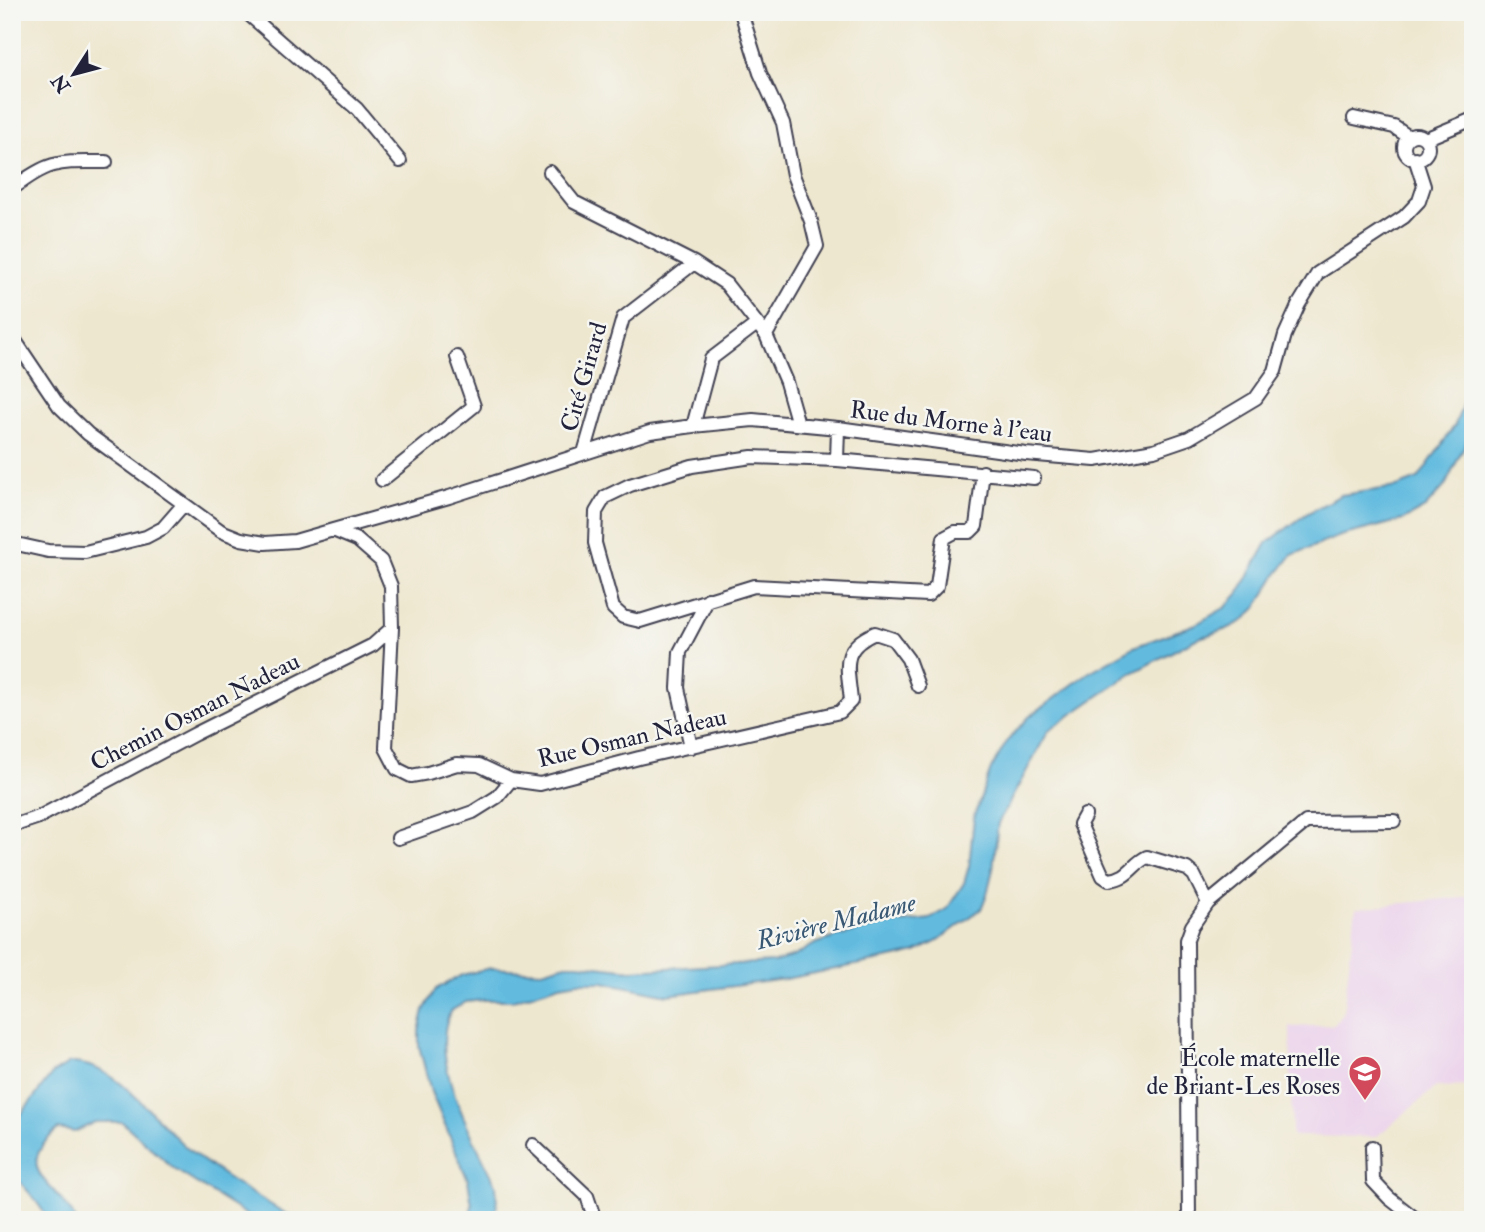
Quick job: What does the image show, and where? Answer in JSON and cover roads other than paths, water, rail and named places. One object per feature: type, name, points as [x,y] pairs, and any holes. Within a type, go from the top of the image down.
[{"type":"street","points":[[246,12],[357,109],[400,161]]},
{"type":"street","points":[[741,12],[760,73],[783,124],[793,175],[817,246],[766,335]]},
{"type":"street","points":[[1354,118],[1394,127],[1409,137],[1419,135],[1425,139],[1425,154],[1415,158],[1405,152],[1409,137]]},
{"type":"street","points":[[1425,139],[1473,119]]},
{"type":"street","name":"Rue du Morne à l'eau","points":[[333,530],[449,497],[650,432],[693,426],[753,420],[1095,460],[1154,450],[1189,438],[1256,398],[1275,371],[1285,335],[1318,273],[1404,217],[1419,201],[1424,186],[1415,158]]},
{"type":"street","points":[[12,189],[57,162],[106,162]]},
{"type":"street","points":[[550,172],[574,202],[694,263],[726,284],[766,335],[786,382],[798,424]]},
{"type":"street","name":"Cité Girard","points":[[584,453],[623,318],[694,263]]},
{"type":"street","points":[[693,426],[711,359],[757,324]]},
{"type":"street","points":[[12,336],[59,406],[88,434],[221,531],[265,543],[295,541],[333,530]]},
{"type":"street","points":[[382,480],[474,406],[457,357]]},
{"type":"street","points":[[837,460],[838,428]]},
{"type":"street","points":[[983,472],[976,526],[970,532],[955,532],[944,538],[937,586],[928,596],[754,586],[640,621],[623,617],[613,607],[596,543],[596,512],[605,497],[630,485],[692,466],[752,457],[837,460],[983,472],[1034,478]]},
{"type":"street","points":[[12,544],[48,551],[85,552],[146,537],[163,528],[184,504]]},
{"type":"street","name":"Rue Osman Nadeau","points":[[333,530],[357,540],[381,561],[391,586],[392,628],[386,748],[397,769],[411,776],[457,764],[479,765],[511,780],[540,784],[840,712],[850,701],[847,661],[853,647],[860,640],[875,633],[893,639],[908,659],[918,686]]},
{"type":"street","points":[[691,747],[678,688],[680,652],[708,599]]},
{"type":"street","name":"Chemin Osman Nadeau","points":[[12,826],[39,817],[183,740],[373,645],[392,628]]},
{"type":"street","points":[[398,838],[473,812],[497,797],[511,780]]},
{"type":"street","points":[[1085,815],[1080,824],[1103,876],[1109,880],[1118,879],[1135,869],[1142,859],[1147,857],[1187,870],[1194,876],[1208,903]]},
{"type":"street","points":[[1189,1220],[1187,940],[1192,926],[1208,903],[1306,822],[1394,821]]},
{"type":"street","points":[[533,1145],[587,1196],[595,1220]]},
{"type":"street","points":[[1372,1147],[1373,1181],[1389,1198],[1417,1220]]},
{"type":"water","points":[[1473,377],[1473,428],[1445,486],[1425,508],[1403,520],[1340,536],[1292,555],[1256,608],[1243,621],[1196,639],[1132,673],[1049,730],[998,823],[993,869],[981,909],[936,942],[916,952],[896,957],[785,979],[668,995],[603,982],[578,982],[513,1000],[466,1002],[451,1011],[445,1030],[449,1075],[466,1123],[496,1185],[497,1207],[490,1220],[468,1220],[472,1206],[468,1180],[431,1092],[419,1046],[424,1010],[436,989],[462,975],[491,968],[542,971],[566,964],[579,964],[632,970],[774,962],[836,937],[883,925],[930,919],[947,909],[964,883],[969,866],[974,817],[991,769],[1008,740],[1029,717],[1088,673],[1134,647],[1196,624],[1226,607],[1239,593],[1267,543],[1306,514],[1341,495],[1397,487],[1418,479],[1455,425]]},
{"type":"water","points":[[70,1063],[88,1065],[121,1084],[193,1153],[230,1180],[297,1220],[255,1220],[174,1169],[122,1122],[95,1122],[75,1132],[58,1129],[37,1155],[37,1166],[41,1175],[76,1220],[49,1220],[12,1173],[12,1126],[52,1074]]},
{"type":"place","name":"École maternelle de Briant-Les Roses","points":[[1365,1102]]},
{"type":"water label","name":"Rivière Madame","points":[[836,922]]}]
